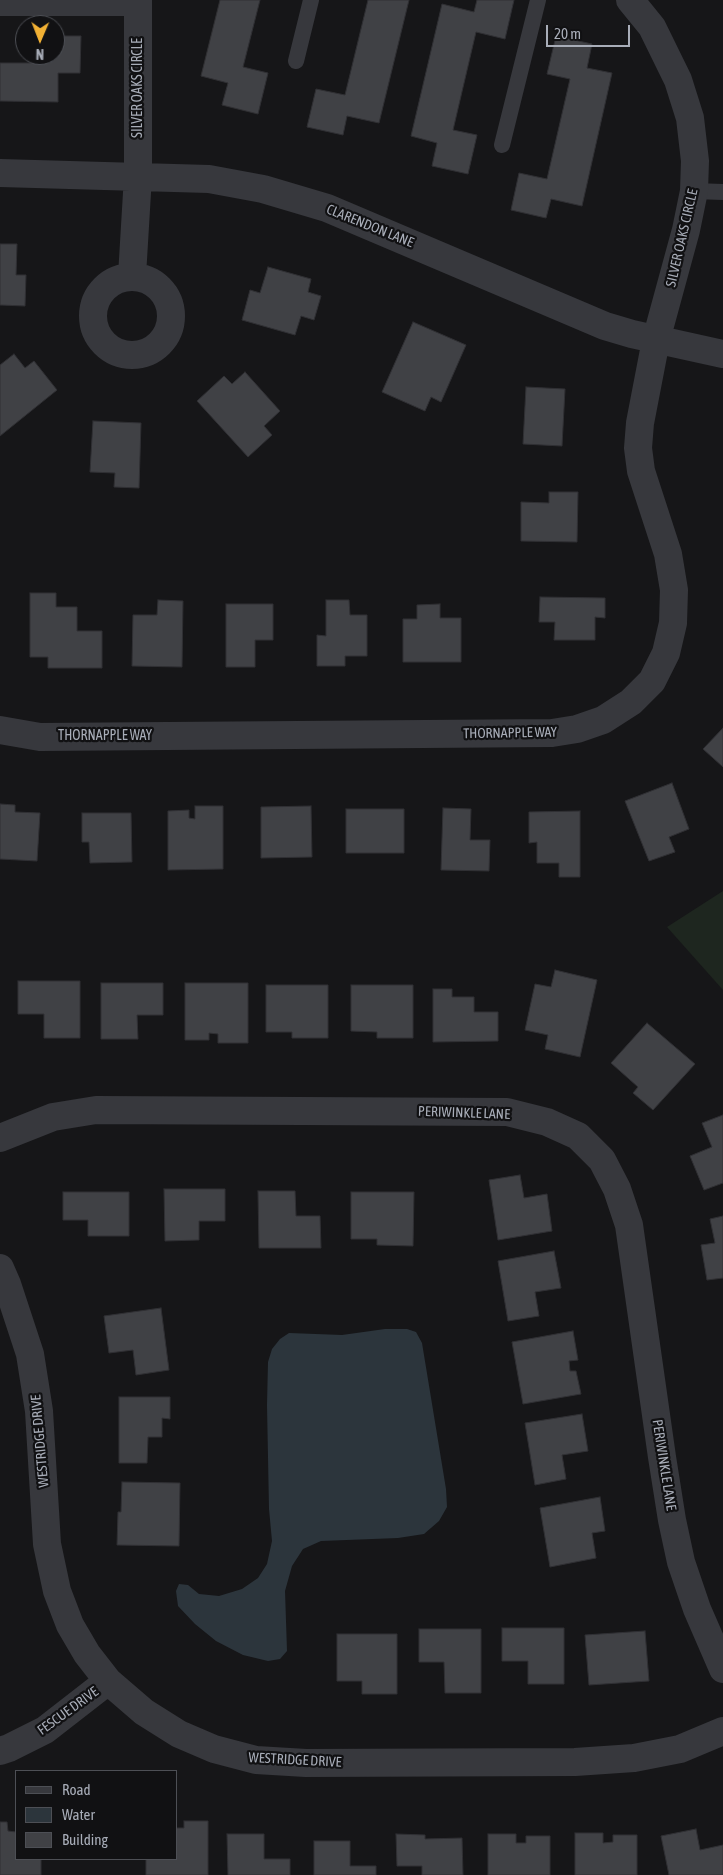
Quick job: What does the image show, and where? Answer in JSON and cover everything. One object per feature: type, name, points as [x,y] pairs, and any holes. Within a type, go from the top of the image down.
[{"type":"street","name":"SILVER OAKS CIRCLE","points":[[132,276],[138,176],[138,4]]},
{"type":"street","name":"SILVER OAKS CIRCLE","points":[[641,4],[670,62],[684,99],[693,140],[695,161],[694,191],[686,230],[656,340]]},
{"type":"street","name":"CLARENDON LANE","points":[[0,173],[209,179],[263,189],[327,208],[605,326],[656,340],[723,354]]},
{"type":"street","name":"THORNAPPLE WAY","points":[[0,730],[40,736],[552,733],[577,729],[603,720],[631,702],[652,681],[666,653],[673,624],[674,590],[668,554],[641,471],[638,448],[640,423],[656,340]]},
{"type":"street","name":"PERIWINKLE LANE","points":[[0,1138],[53,1118],[96,1110],[507,1112],[547,1122],[578,1136],[602,1160],[617,1189],[628,1224],[662,1457],[681,1562],[697,1609],[723,1669]]},
{"type":"street","name":"WESTRIDGE DRIVE","points":[[0,1268],[30,1354],[39,1411],[48,1544],[57,1591],[70,1625],[87,1654],[108,1681],[144,1712],[179,1734],[214,1749],[256,1760],[306,1763],[575,1762],[634,1758],[680,1749],[723,1731]]},
{"type":"street","name":"FESCUE DRIVE","points":[[0,1751],[45,1730],[108,1681]]},
{"type":"lane","points":[[296,61],[311,0]]},
{"type":"lane","points":[[502,146],[538,0]]},
{"type":"lane","points":[[0,8],[138,4]]},
{"type":"lane","points":[[694,191],[723,192]]},
{"type":"shaded area","points":[[723,891],[723,990],[667,927]]},
{"type":"water","points":[[385,1329],[407,1329],[416,1332],[422,1343],[446,1489],[447,1507],[439,1521],[424,1534],[398,1538],[321,1541],[303,1549],[292,1566],[285,1591],[287,1651],[280,1659],[268,1661],[243,1655],[216,1641],[195,1624],[178,1606],[176,1591],[179,1584],[188,1585],[199,1594],[219,1596],[242,1589],[258,1578],[267,1564],[272,1541],[269,1509],[267,1405],[268,1362],[272,1349],[280,1339],[289,1333],[342,1335]]},
{"type":"building","points":[[220,0],[260,0],[243,67],[268,73],[258,114],[222,105],[228,83],[201,76]]},
{"type":"building","points":[[368,0],[409,0],[379,123],[347,116],[343,135],[307,127],[316,89],[345,95]]},
{"type":"building","points":[[477,0],[514,0],[505,39],[476,32],[453,130],[477,135],[468,174],[432,166],[437,143],[411,136],[442,4],[474,12]]},
{"type":"building","points":[[65,36],[81,36],[80,73],[58,73],[58,102],[0,101],[0,63],[15,63],[15,65],[65,65]]},
{"type":"building","points":[[556,36],[592,44],[587,68],[612,73],[582,206],[551,199],[546,218],[511,210],[519,173],[547,179],[570,79],[547,74]]},
{"type":"building","points":[[0,244],[17,244],[16,275],[26,275],[25,306],[0,305]]},
{"type":"building","points":[[268,267],[311,279],[308,292],[321,296],[314,320],[301,316],[295,335],[242,320],[250,290],[260,293]]},
{"type":"building","points":[[413,322],[466,345],[441,402],[431,397],[425,411],[382,392]]},
{"type":"building","points":[[14,354],[25,368],[34,361],[57,390],[0,436],[0,365]]},
{"type":"building","points":[[245,372],[280,411],[264,426],[272,435],[248,457],[197,401],[224,376],[232,384]]},
{"type":"building","points":[[526,387],[565,389],[562,446],[523,444]]},
{"type":"building","points":[[93,421],[141,423],[139,488],[114,487],[115,473],[90,472]]},
{"type":"building","points":[[549,492],[578,492],[577,542],[521,541],[521,502],[549,503]]},
{"type":"building","points":[[30,593],[56,593],[56,607],[77,607],[77,631],[102,631],[102,668],[48,668],[48,657],[30,657]]},
{"type":"building","points":[[540,597],[605,598],[605,618],[595,617],[595,640],[554,640],[555,622],[539,622]]},
{"type":"building","points":[[158,600],[183,601],[182,667],[132,666],[133,615],[157,615]]},
{"type":"building","points":[[326,600],[349,600],[350,615],[367,615],[367,656],[345,656],[345,666],[317,666],[317,635],[326,636]]},
{"type":"building","points":[[226,604],[273,604],[273,640],[255,640],[255,667],[226,667]]},
{"type":"building","points":[[440,604],[440,618],[461,618],[461,662],[403,662],[403,619],[417,619],[417,605]]},
{"type":"building","points":[[723,728],[723,767],[703,749]]},
{"type":"building","points":[[672,783],[689,829],[669,837],[675,852],[649,861],[625,801]]},
{"type":"building","points":[[0,804],[15,805],[15,812],[40,813],[37,861],[0,859]]},
{"type":"building","points":[[195,806],[223,806],[223,869],[168,870],[168,811],[189,810],[189,818],[195,819]]},
{"type":"building","points":[[311,806],[312,857],[261,858],[261,807]]},
{"type":"building","points":[[443,808],[471,809],[470,840],[490,840],[489,871],[441,870]]},
{"type":"building","points":[[346,809],[404,809],[404,853],[346,853]]},
{"type":"building","points":[[580,811],[580,877],[559,877],[559,863],[537,863],[537,842],[529,843],[529,812]]},
{"type":"building","points":[[82,813],[131,813],[132,862],[90,863],[89,842],[82,842]]},
{"type":"building","points":[[555,970],[597,980],[580,1057],[545,1049],[548,1035],[525,1030],[535,984],[551,987]]},
{"type":"building","points":[[18,981],[80,981],[80,1038],[44,1038],[44,1014],[18,1014]]},
{"type":"building","points":[[101,983],[163,983],[163,1015],[137,1015],[138,1039],[101,1039]]},
{"type":"building","points":[[185,983],[248,983],[248,1043],[218,1043],[218,1034],[209,1033],[209,1040],[185,1040]]},
{"type":"building","points":[[266,985],[328,985],[328,1038],[292,1038],[292,1032],[266,1032]]},
{"type":"building","points":[[351,985],[413,985],[413,1038],[377,1038],[377,1032],[351,1031]]},
{"type":"building","points":[[433,989],[452,989],[452,997],[474,997],[474,1012],[498,1012],[498,1041],[433,1042]]},
{"type":"building","points":[[647,1023],[695,1064],[653,1110],[633,1093],[638,1087],[611,1063]]},
{"type":"building","points":[[723,1115],[723,1183],[704,1190],[690,1156],[712,1147],[702,1123]]},
{"type":"building","points":[[520,1175],[524,1198],[547,1194],[552,1231],[498,1240],[489,1180]]},
{"type":"building","points":[[164,1189],[225,1189],[225,1221],[199,1221],[199,1240],[165,1241]]},
{"type":"building","points":[[258,1191],[295,1191],[296,1216],[320,1216],[321,1248],[259,1248]]},
{"type":"building","points":[[63,1192],[129,1192],[129,1236],[88,1236],[88,1220],[63,1220]]},
{"type":"building","points":[[351,1192],[414,1192],[413,1246],[377,1245],[377,1239],[351,1239]]},
{"type":"building","points":[[723,1216],[723,1278],[707,1280],[701,1245],[715,1243],[710,1219]]},
{"type":"building","points":[[554,1251],[561,1288],[535,1292],[539,1316],[508,1321],[498,1261]]},
{"type":"building","points":[[161,1308],[169,1370],[136,1375],[133,1350],[109,1353],[104,1316]]},
{"type":"building","points":[[573,1331],[578,1360],[569,1361],[570,1371],[576,1371],[581,1394],[523,1404],[512,1342]]},
{"type":"building","points":[[119,1397],[170,1397],[170,1419],[162,1418],[162,1437],[148,1437],[147,1463],[119,1463]]},
{"type":"building","points":[[582,1414],[588,1451],[562,1455],[566,1479],[535,1485],[525,1423]]},
{"type":"building","points":[[122,1482],[180,1483],[179,1546],[117,1545],[118,1512],[121,1512]]},
{"type":"building","points":[[600,1497],[605,1531],[592,1533],[596,1558],[550,1567],[540,1508]]},
{"type":"building","points":[[502,1628],[564,1628],[564,1684],[528,1684],[528,1661],[502,1661]]},
{"type":"building","points":[[419,1629],[481,1629],[481,1693],[445,1693],[444,1662],[419,1662]]},
{"type":"building","points":[[645,1631],[649,1681],[589,1685],[585,1635]]},
{"type":"building","points":[[337,1634],[397,1634],[397,1694],[362,1694],[362,1681],[337,1681]]},
{"type":"building","points":[[184,1821],[208,1821],[208,1875],[146,1875],[146,1860],[178,1860],[178,1828],[184,1828]]},
{"type":"building","points":[[0,1822],[7,1822],[8,1831],[15,1832],[15,1860],[41,1860],[41,1875],[0,1875]]},
{"type":"building","points":[[696,1829],[700,1850],[723,1845],[723,1875],[669,1875],[661,1836]]},
{"type":"building","points":[[575,1833],[603,1833],[603,1843],[613,1842],[613,1835],[637,1835],[637,1875],[575,1875]]},
{"type":"building","points":[[227,1834],[264,1834],[264,1859],[290,1859],[290,1875],[228,1875]]},
{"type":"building","points":[[396,1834],[425,1835],[425,1839],[462,1838],[463,1875],[422,1875],[422,1866],[397,1866]]},
{"type":"building","points":[[488,1834],[516,1834],[516,1843],[526,1843],[526,1836],[550,1836],[550,1875],[488,1875]]},
{"type":"building","points":[[314,1841],[350,1841],[350,1866],[376,1866],[376,1875],[314,1875]]}]
